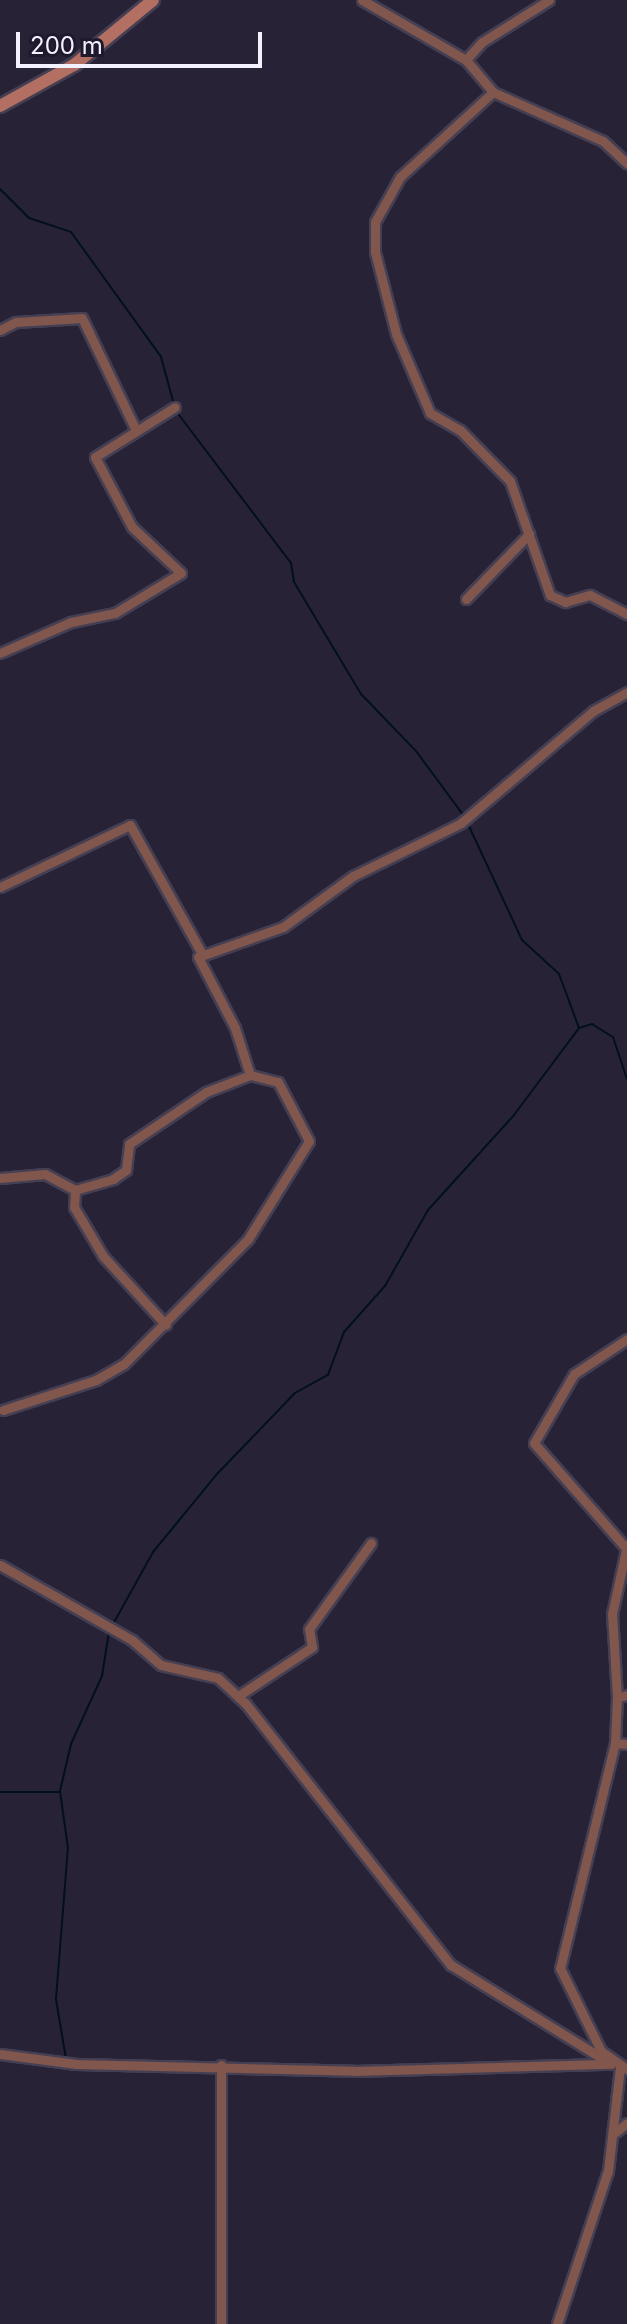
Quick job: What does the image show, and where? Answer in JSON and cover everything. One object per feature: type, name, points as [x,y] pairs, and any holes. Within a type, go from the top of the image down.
[{"type":"main road","points":[[0,106],[74,65],[153,0]]},
{"type":"street","points":[[362,0],[466,60],[493,92],[603,141],[627,163]]},
{"type":"street","points":[[466,60],[482,42],[549,0]]},
{"type":"street","points":[[493,92],[400,177],[375,222],[375,252],[396,334],[430,413],[460,430],[510,481],[550,595],[565,602],[590,595],[627,614]]},
{"type":"street","points":[[0,330],[16,322],[82,318],[135,428]]},
{"type":"street","points":[[0,653],[71,622],[115,613],[181,573],[132,527],[95,457],[135,428],[175,407]]},
{"type":"street","points":[[466,599],[529,534]]},
{"type":"street","points":[[250,1075],[235,1028],[198,957],[283,927],[353,876],[461,823],[593,711],[627,692]]},
{"type":"street","points":[[0,887],[130,825],[202,954]]},
{"type":"street","points":[[0,1178],[45,1174],[75,1190],[113,1179],[126,1170],[129,1144],[206,1092],[250,1075],[278,1082],[308,1150],[248,1239],[166,1325],[96,1380],[3,1410]]},
{"type":"street","points":[[75,1190],[74,1207],[103,1256],[166,1325]]},
{"type":"street","points":[[557,2324],[608,2171],[620,2067],[560,1968],[615,1743],[622,1696],[612,1614],[626,1546],[534,1443],[574,1374],[627,1339]]},
{"type":"street","points":[[238,1696],[312,1647],[309,1629],[371,1543]]},
{"type":"street","points":[[0,1565],[119,1633],[161,1665],[218,1678],[238,1696],[451,1965],[620,2067]]},
{"type":"street","points":[[615,1743],[627,1744]]},
{"type":"street","points":[[0,2054],[76,2064],[221,2065],[354,2071],[620,2067]]},
{"type":"street","points":[[221,2065],[221,2324]]},
{"type":"street","points":[[613,2134],[627,2123]]},
{"type":"waterway","points":[[0,189],[29,218],[71,232],[161,357],[174,405]]},
{"type":"waterway","points":[[176,411],[291,563],[294,582],[361,694],[416,751],[464,816]]},
{"type":"waterway","points":[[467,822],[522,940],[559,974],[579,1028]]},
{"type":"waterway","points":[[112,1626],[153,1552],[218,1473],[295,1393],[328,1375],[344,1332],[385,1286],[428,1210],[514,1115],[579,1028],[592,1024],[613,1037],[627,1079]]},
{"type":"waterway","points":[[66,2059],[56,1999],[68,1848],[60,1791],[71,1744],[102,1676],[109,1632]]},
{"type":"waterway","points":[[0,1792],[59,1792]]}]
